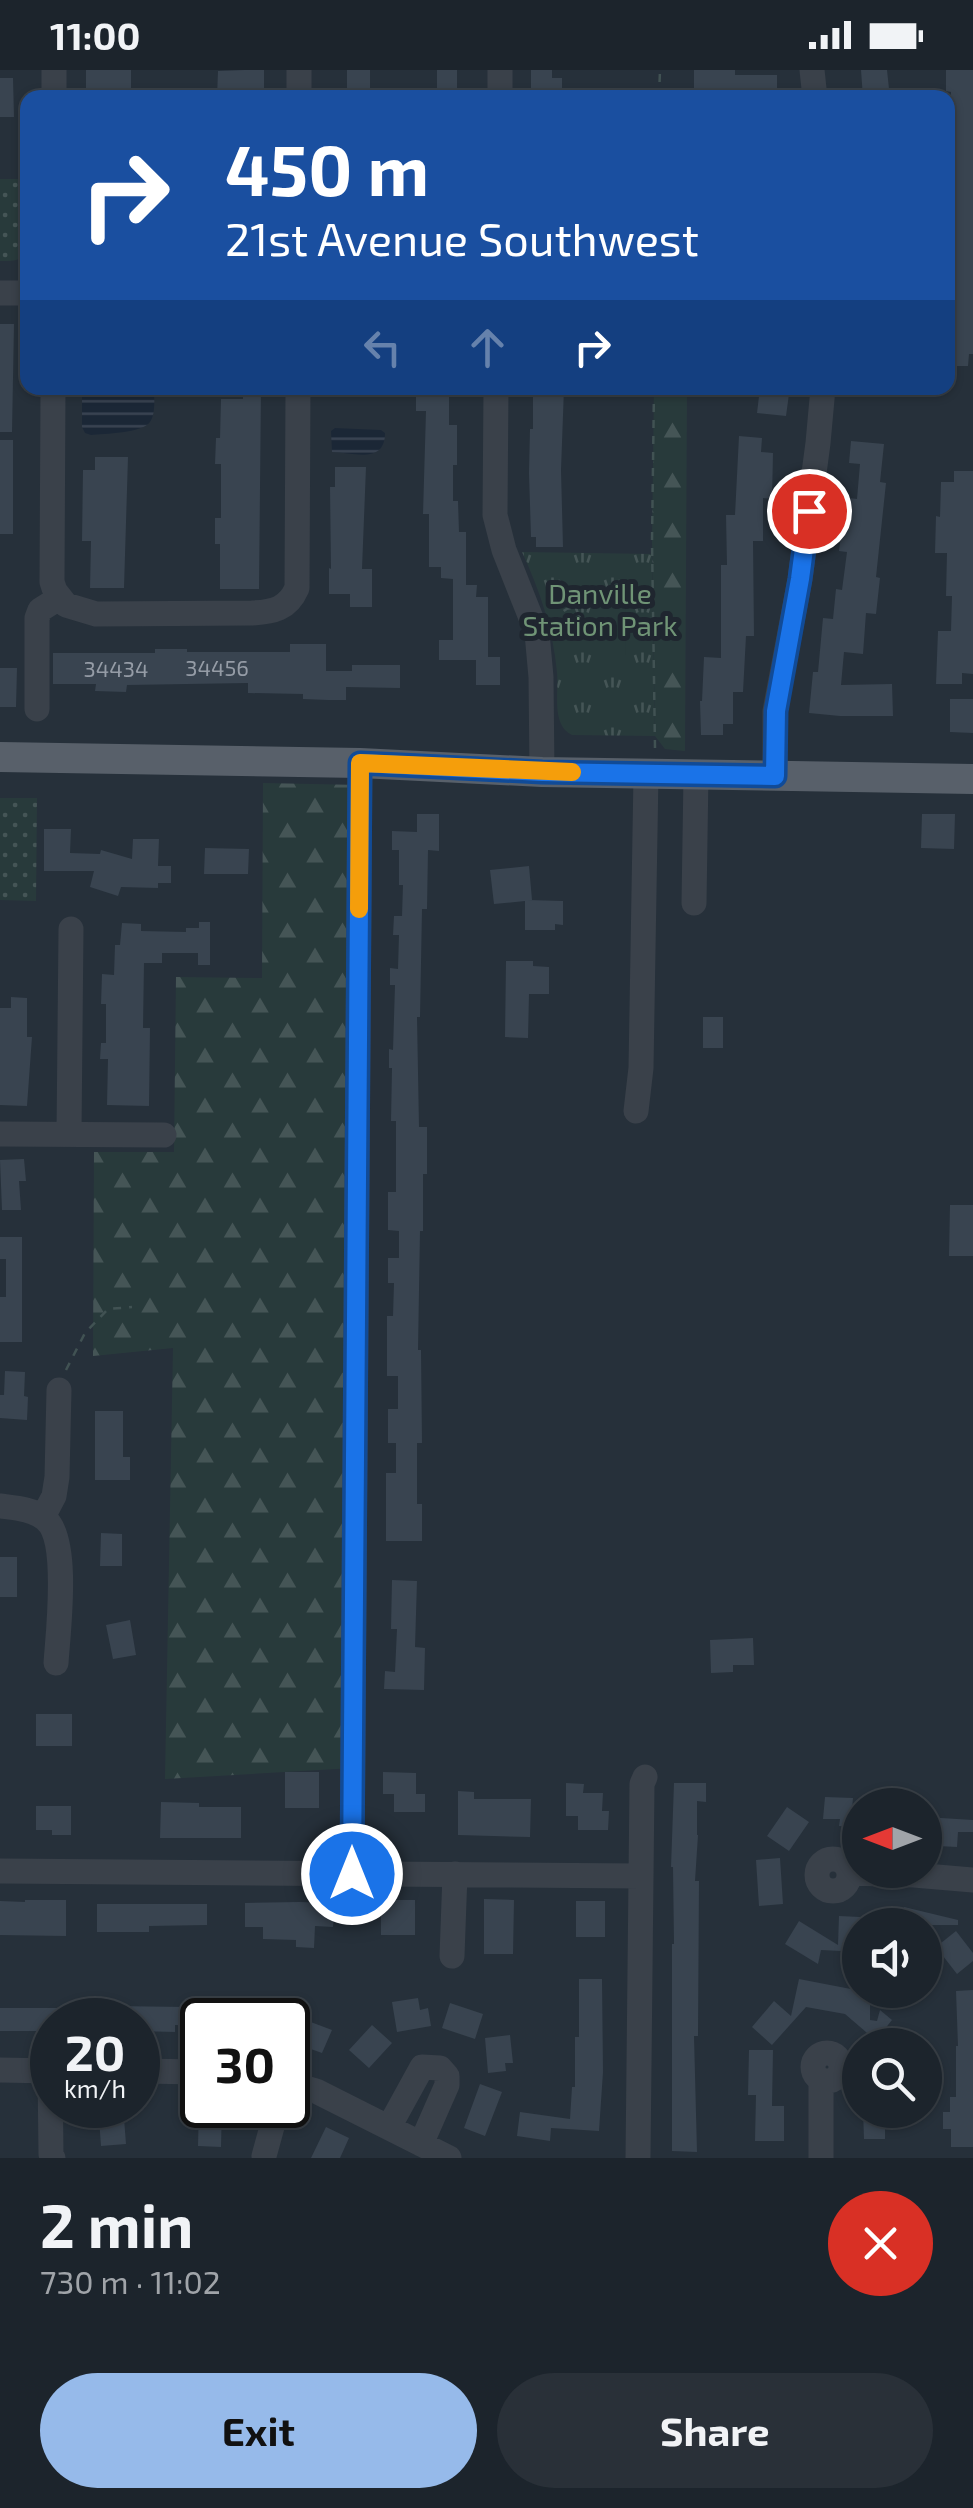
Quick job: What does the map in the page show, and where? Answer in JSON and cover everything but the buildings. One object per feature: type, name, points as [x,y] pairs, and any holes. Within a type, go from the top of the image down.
[{"type":"main road","points":[[0,757],[973,779]]},
{"type":"street","points":[[53,395],[52,582],[63,602]]},
{"type":"street","points":[[37,709],[40,610],[63,602],[96,614],[246,614],[268,612],[291,600],[297,588],[298,395]]},
{"type":"street","points":[[496,395],[495,515],[504,550],[538,633],[542,772]]},
{"type":"street","points":[[775,776],[776,711],[800,579],[822,395]]},
{"type":"street","points":[[352,1874],[360,763]]},
{"type":"street","points":[[636,1111],[642,1068],[650,774]]},
{"type":"street","points":[[694,902],[696,774]]},
{"type":"street","points":[[69,1134],[71,929]]},
{"type":"street","points":[[0,1134],[164,1135]]},
{"type":"street","points":[[46,1520],[57,1477],[59,1390]]},
{"type":"street","points":[[0,1506],[46,1520],[60,1548],[56,1663]]},
{"type":"street","points":[[638,2158],[645,1777]]},
{"type":"street","points":[[0,1871],[641,1876]]},
{"type":"street","points":[[452,1956],[456,1874]]},
{"type":"street","points":[[942,1877],[973,1880]]},
{"type":"street","points":[[389,2127],[422,2066],[440,2068],[447,2076],[447,2084],[421,2144]]},
{"type":"street","points":[[0,2070],[30,2071]]},
{"type":"street","points":[[820,2158],[821,2080]]},
{"type":"street","points":[[310,2088],[449,2158]]},
{"type":"street","points":[[51,2128],[53,2158]]},
{"type":"street","points":[[262,2157],[271,2128]]},
{"type":"path","points":[[650,774],[654,395]]},
{"type":"path","points":[[572,608],[573,595]]},
{"type":"path","points":[[538,633],[554,628],[566,608],[572,608],[591,626],[597,626]]},
{"type":"path","points":[[59,1390],[71,1356],[85,1333],[108,1308],[132,1307]]},
{"type":"green space","points":[[0,179],[20,179],[20,258],[0,261]]},
{"type":"green space","points":[[654,395],[687,395],[685,751],[665,749],[655,736]]},
{"type":"green space","name":"Danville Station Park","points":[[522,552],[652,554],[655,736],[572,735],[565,730],[557,707],[557,672],[549,625]]},
{"type":"green space","points":[[597,594],[625,594],[626,656],[597,656]]},
{"type":"green space","points":[[263,783],[360,785],[353,1768],[165,1779],[173,1348],[93,1356],[94,1152],[174,1152],[176,977],[262,978]]},
{"type":"green space","points":[[0,798],[37,798],[36,901],[0,900]]},
{"type":"water","points":[[82,395],[154,395],[152,419],[146,426],[91,435],[82,427]]},
{"type":"water","points":[[381,430],[385,433],[384,443],[374,453],[332,452],[331,431]]},
{"type":"slow traffic","points":[[359,909],[360,763],[572,772]]},
{"type":"route","points":[[352,1874],[360,763],[542,772],[775,776],[776,711],[809,511]]}]
